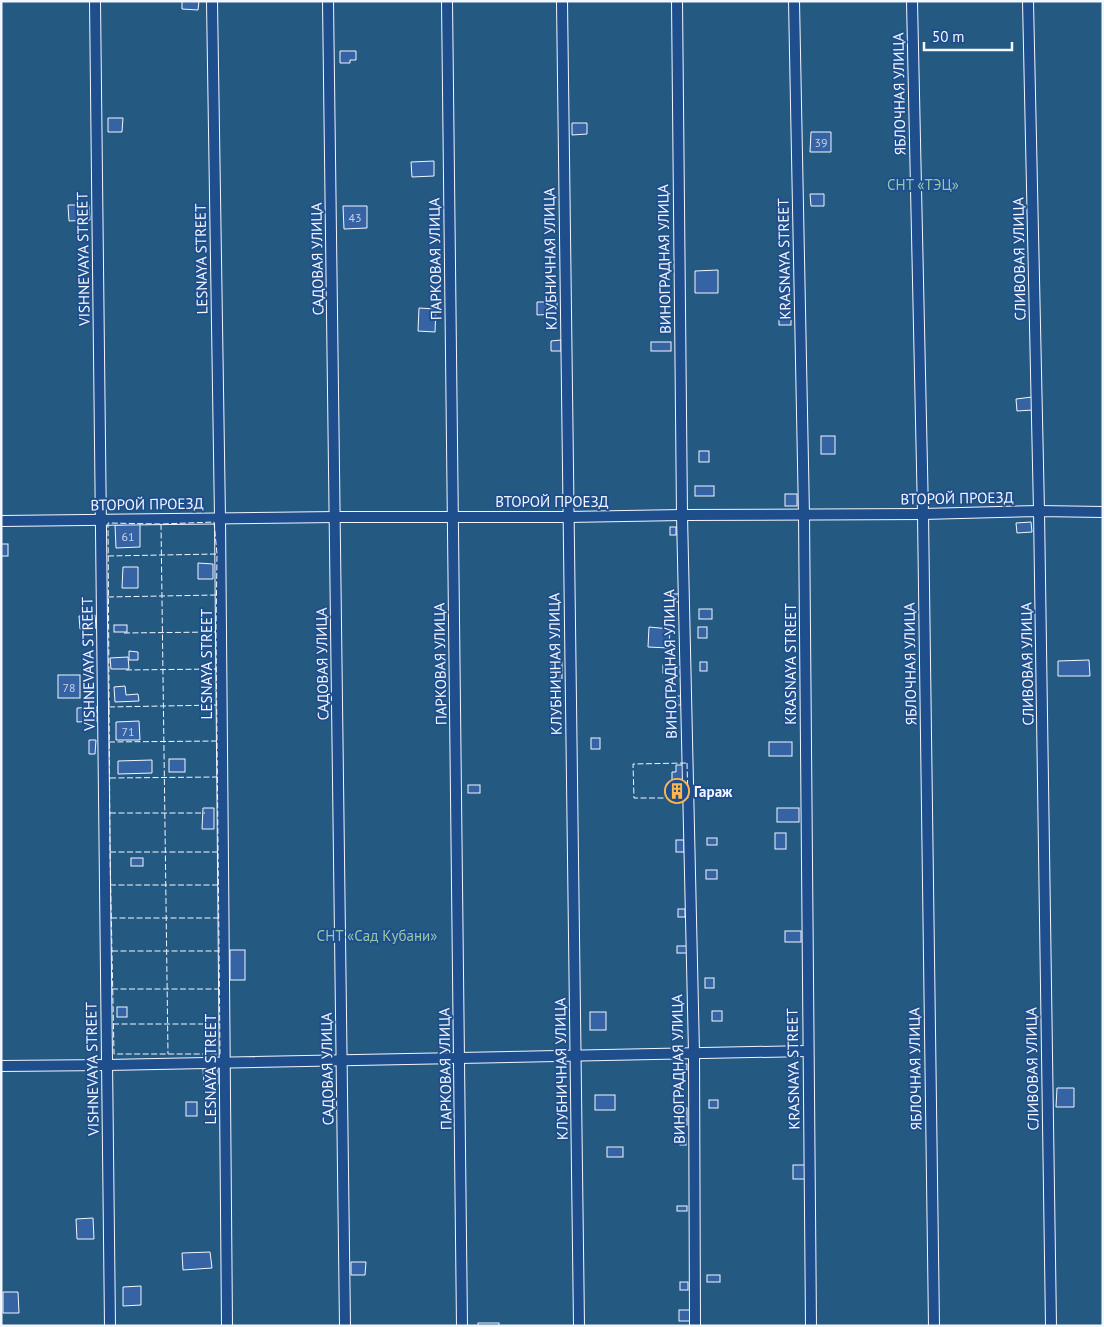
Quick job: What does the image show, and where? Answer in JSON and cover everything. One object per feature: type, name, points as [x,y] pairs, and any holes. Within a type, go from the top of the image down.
[{"type":"street","name":"VISHNEVAYA STREET","points":[[95,1],[110,1326]]},
{"type":"street","name":"LESNAYA STREET","points":[[212,1],[220,518],[227,1326]]},
{"type":"street","name":"САДОВАЯ УЛИЦА","points":[[328,1],[345,1326]]},
{"type":"street","name":"ПАРКОВАЯ УЛИЦА","points":[[447,1],[462,1326]]},
{"type":"street","name":"КЛУБНИЧНАЯ УЛИЦА","points":[[562,1],[579,1326]]},
{"type":"street","name":"ВИНОГРАДНАЯ УЛИЦА","points":[[676,1],[682,515],[694,1053],[695,1326]]},
{"type":"street","name":"KRASNAYA STREET","points":[[794,1],[804,515],[807,1051],[811,1326]]},
{"type":"street","name":"ЯБЛОЧНАЯ УЛИЦА","points":[[912,1],[934,1326]]},
{"type":"street","name":"СЛИВОВАЯ УЛИЦА","points":[[1028,1],[1039,511],[1051,1326]]},
{"type":"street","name":"ВТОРОЙ ПРОЕЗД","points":[[1,521],[336,516],[568,517],[922,514],[1039,511],[1103,512]]},
{"type":"street","points":[[1,1066],[107,1066],[576,1054],[807,1051]]},
{"type":"green space","name":"СНТ «Сад Кубани»","points":[[1,1],[1103,1],[1103,1326],[1,1326]]},
{"type":"building","points":[[182,1],[199,1],[198,10],[182,9]]},
{"type":"building","points":[[340,51],[356,51],[356,60],[350,60],[350,63],[340,63]]},
{"type":"building","points":[[108,118],[123,118],[122,132],[108,132]]},
{"type":"building","points":[[572,123],[587,123],[587,134],[572,135]]},
{"type":"building","points":[[811,132],[831,132],[831,152],[810,152]]},
{"type":"building","points":[[434,161],[434,176],[412,177],[411,162]]},
{"type":"building","points":[[810,194],[824,194],[824,206],[811,206]]},
{"type":"building","points":[[68,205],[89,205],[90,220],[69,221]]},
{"type":"building","points":[[343,206],[367,206],[367,228],[344,229]]},
{"type":"building","points":[[718,270],[718,293],[695,293],[695,271]]},
{"type":"building","points":[[537,302],[557,302],[557,314],[537,315]]},
{"type":"building","points":[[419,308],[436,309],[435,332],[418,331]]},
{"type":"building","points":[[779,317],[791,317],[791,325],[779,325]]},
{"type":"building","points":[[561,340],[561,351],[551,351],[551,341]]},
{"type":"building","points":[[651,342],[671,342],[671,351],[651,351]]},
{"type":"building","points":[[1032,397],[1033,410],[1017,411],[1016,399]]},
{"type":"building","points":[[821,436],[835,436],[835,454],[821,454]]},
{"type":"building","points":[[699,451],[709,451],[709,462],[699,462]]},
{"type":"building","points":[[695,486],[714,486],[714,496],[695,496]]},
{"type":"building","points":[[785,494],[797,494],[797,506],[785,506]]},
{"type":"building","points":[[1031,522],[1032,532],[1017,533],[1016,523]]},
{"type":"building","points":[[140,524],[140,547],[116,548],[115,525]]},
{"type":"building","points":[[670,527],[676,527],[676,535],[670,535]]},
{"type":"building","points":[[1,544],[8,544],[8,556],[1,556]]},
{"type":"building","points":[[198,563],[213,564],[213,579],[198,579]]},
{"type":"building","points":[[123,567],[138,567],[138,588],[122,588]]},
{"type":"building","points":[[669,594],[682,594],[682,602],[669,602]]},
{"type":"building","points":[[699,609],[712,609],[712,619],[699,619]]},
{"type":"building","points":[[95,615],[96,628],[80,629],[79,616]]},
{"type":"building","points":[[114,625],[127,625],[127,632],[114,632]]},
{"type":"building","points":[[649,627],[670,629],[669,648],[648,647]]},
{"type":"building","points":[[698,627],[707,627],[707,638],[698,638]]},
{"type":"building","points":[[129,651],[138,652],[138,660],[129,660]]},
{"type":"building","points":[[128,657],[129,669],[111,669],[110,658]]},
{"type":"building","points":[[1089,660],[1090,676],[1058,676],[1058,661]]},
{"type":"building","points":[[562,662],[562,679],[553,679],[552,663]]},
{"type":"building","points":[[700,662],[707,662],[707,671],[700,671]]},
{"type":"building","points":[[663,665],[676,665],[676,673],[663,673]]},
{"type":"building","points":[[58,675],[80,675],[80,698],[58,698]]},
{"type":"building","points":[[125,686],[126,695],[138,694],[139,701],[115,702],[114,687]]},
{"type":"building","points":[[676,696],[681,696],[681,705],[676,705]]},
{"type":"building","points":[[97,707],[97,721],[77,722],[77,708]]},
{"type":"building","points":[[139,721],[140,740],[116,740],[116,722]]},
{"type":"building","points":[[591,738],[600,738],[600,749],[591,749]]},
{"type":"building","points":[[89,740],[96,740],[95,754],[89,754]]},
{"type":"building","points":[[769,742],[792,742],[792,756],[769,756]]},
{"type":"building","points":[[169,759],[185,759],[185,772],[169,772]]},
{"type":"building","points":[[152,760],[152,773],[118,774],[118,761]]},
{"type":"building","points":[[676,765],[685,765],[685,779],[672,780],[672,772],[676,772]]},
{"type":"building","points":[[468,785],[480,785],[480,793],[468,793]]},
{"type":"building","name":"Гараж","points":[[687,785],[687,796],[667,796],[667,786]]},
{"type":"building","points":[[203,808],[214,808],[214,829],[202,829]]},
{"type":"building","points":[[777,808],[799,808],[799,822],[777,822]]},
{"type":"building","points":[[775,833],[786,833],[786,849],[775,849]]},
{"type":"building","points":[[707,838],[717,838],[717,845],[707,845]]},
{"type":"building","points":[[676,840],[684,840],[684,852],[676,852]]},
{"type":"building","points":[[131,858],[143,858],[143,866],[131,866]]},
{"type":"building","points":[[706,870],[717,870],[717,879],[706,879]]},
{"type":"building","points":[[678,909],[685,909],[685,917],[678,917]]},
{"type":"building","points":[[785,931],[801,931],[801,942],[785,942]]},
{"type":"building","points":[[677,946],[690,946],[690,953],[677,953]]},
{"type":"building","points":[[230,950],[245,950],[245,980],[230,980]]},
{"type":"building","points":[[705,978],[714,978],[714,988],[705,988]]},
{"type":"building","points":[[117,1007],[127,1007],[127,1017],[117,1017]]},
{"type":"building","points":[[712,1011],[722,1011],[722,1021],[712,1021]]},
{"type":"building","points":[[590,1012],[606,1012],[606,1030],[590,1030]]},
{"type":"building","points":[[677,1064],[687,1064],[687,1070],[677,1070]]},
{"type":"building","points":[[218,1068],[218,1084],[204,1085],[203,1069]]},
{"type":"building","points":[[1057,1088],[1074,1088],[1074,1107],[1056,1107]]},
{"type":"building","points":[[595,1095],[615,1095],[615,1110],[595,1110]]},
{"type":"building","points":[[709,1100],[718,1100],[718,1108],[709,1108]]},
{"type":"building","points":[[186,1102],[197,1102],[197,1116],[186,1116]]},
{"type":"building","points":[[679,1108],[687,1108],[687,1125],[679,1125]]},
{"type":"building","points":[[680,1138],[686,1138],[686,1145],[680,1145]]},
{"type":"building","points":[[607,1147],[623,1147],[623,1157],[607,1157]]},
{"type":"building","points":[[793,1165],[807,1165],[807,1179],[793,1179]]},
{"type":"building","points":[[677,1206],[687,1206],[687,1211],[677,1211]]},
{"type":"building","points":[[93,1218],[94,1239],[77,1239],[76,1219]]},
{"type":"building","points":[[210,1252],[212,1268],[183,1270],[182,1253]]},
{"type":"building","points":[[351,1262],[366,1262],[365,1275],[351,1275]]},
{"type":"building","points":[[707,1275],[720,1275],[720,1282],[707,1282]]},
{"type":"building","points":[[680,1282],[688,1282],[688,1290],[680,1290]]},
{"type":"building","points":[[141,1286],[141,1305],[123,1306],[123,1287]]},
{"type":"building","points":[[3,1292],[18,1292],[19,1313],[3,1313]]},
{"type":"building","points":[[679,1310],[690,1310],[690,1321],[679,1321]]},
{"type":"building","points":[[478,1323],[499,1323],[499,1326],[478,1326]]},
{"type":"fence","points":[[214,522],[217,554],[220,1054],[114,1054],[110,852],[108,523],[214,522]]},
{"type":"fence","points":[[161,524],[168,1054]]},
{"type":"fence","points":[[108,556],[217,554]]},
{"type":"fence","points":[[108,597],[216,595]]},
{"type":"fence","points":[[124,633],[216,632]]},
{"type":"fence","points":[[126,670],[216,669]]},
{"type":"fence","points":[[109,707],[217,705]]},
{"type":"fence","points":[[109,742],[217,741]]},
{"type":"fence","points":[[687,763],[688,798],[634,798],[633,764],[687,763]]},
{"type":"fence","points":[[110,778],[217,777]]},
{"type":"fence","points":[[110,813],[205,813]]},
{"type":"fence","points":[[110,852],[218,852]]},
{"type":"fence","points":[[110,885],[218,885]]},
{"type":"fence","points":[[111,918],[219,918]]},
{"type":"fence","points":[[112,951],[219,951]]},
{"type":"fence","points":[[112,989],[219,989]]},
{"type":"fence","points":[[113,1024],[219,1024]]},
{"type":"place","name":"Гараж","points":[[677,791]]},
{"type":"park label","name":"СНТ «ТЭЦ»","points":[[923,184]]}]
